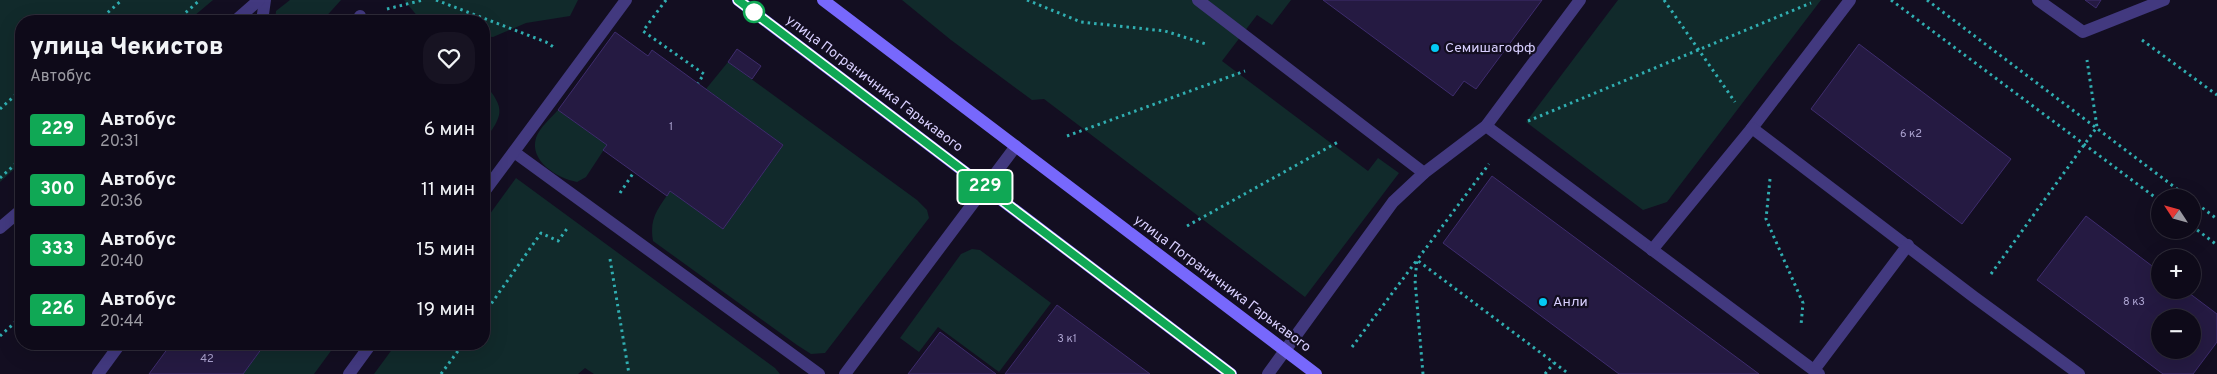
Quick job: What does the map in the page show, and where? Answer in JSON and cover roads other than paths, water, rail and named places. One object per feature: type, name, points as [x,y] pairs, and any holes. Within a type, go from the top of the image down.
[{"type":"street","points":[[242,15],[259,0]]},
{"type":"street","points":[[263,15],[264,0]]},
{"type":"street","points":[[490,184],[626,0]]},
{"type":"street","name":"улица Пограничника Гарькавого","points":[[738,0],[1231,374]]},
{"type":"street","name":"улица Пограничника Гарькавого","points":[[823,0],[1316,374]]},
{"type":"street","points":[[1198,0],[1424,173]]},
{"type":"street","points":[[1268,374],[1393,202],[1424,173],[1486,126],[1580,0]]},
{"type":"street","points":[[1652,250],[1752,128],[1850,0]]},
{"type":"street","points":[[2038,0],[2083,32],[2164,0]]},
{"type":"street","points":[[1486,126],[1816,372],[1908,245]]},
{"type":"street","points":[[1752,128],[1974,297],[2079,374]]},
{"type":"street","points":[[845,374],[1016,146]]},
{"type":"street","points":[[514,152],[819,374]]},
{"type":"street","points":[[0,228],[15,215]]},
{"type":"street","points":[[98,374],[116,350]]},
{"type":"street","points":[[349,374],[367,350]]},
{"type":"place","name":"Семишагофф","points":[[1435,48]]},
{"type":"place","name":"Анли","points":[[1543,302]]}]
